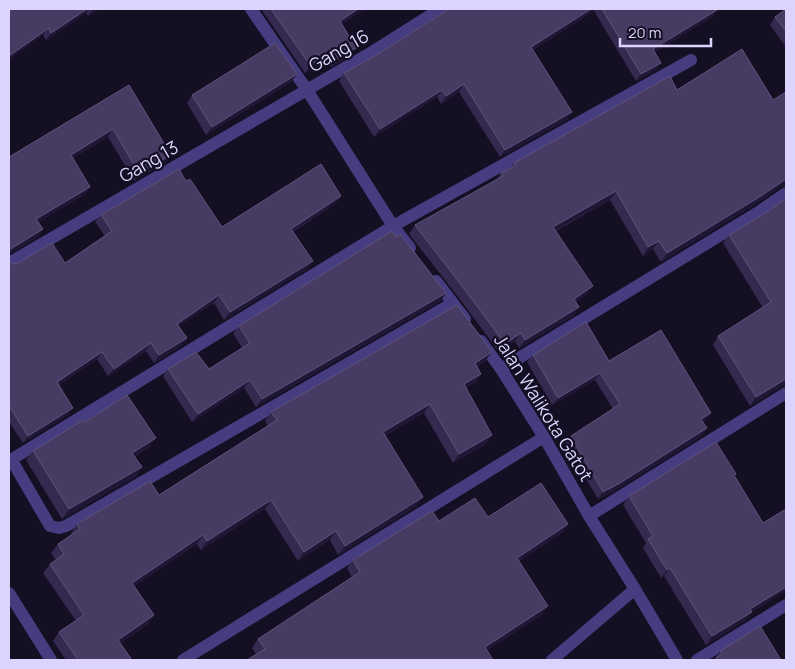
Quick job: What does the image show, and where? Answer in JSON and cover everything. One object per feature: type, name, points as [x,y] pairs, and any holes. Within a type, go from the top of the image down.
[{"type":"street","points":[[251,9],[307,90],[393,226],[417,257]]},
{"type":"street","name":"Gang 16","points":[[307,90],[440,9]]},
{"type":"street","points":[[453,303],[66,526],[59,528],[50,526],[10,460],[393,226],[690,60]]},
{"type":"street","name":"Gang 13","points":[[9,263],[307,90]]},
{"type":"street","points":[[501,369],[760,211],[786,193]]},
{"type":"street","name":"Jalan Walikota Gatot","points":[[429,272],[501,369],[544,437],[589,516],[677,660]]},
{"type":"street","points":[[589,516],[786,394]]},
{"type":"street","points":[[183,660],[544,437]]},
{"type":"street","points":[[552,660],[635,589]]},
{"type":"street","points":[[9,593],[52,660]]},
{"type":"street","points":[[697,660],[786,606]]},
{"type":"building","points":[[9,9],[87,9],[51,33],[49,28],[9,56]]},
{"type":"building","points":[[271,9],[358,9],[340,21],[356,48],[336,59],[331,52],[310,65]]},
{"type":"building","points":[[449,9],[591,9],[531,47],[572,112],[505,150],[464,84],[446,96],[442,90],[380,129],[344,73]]},
{"type":"building","points":[[602,9],[717,10],[653,49],[661,63],[641,74]]},
{"type":"building","points":[[786,9],[786,31],[775,17]]},
{"type":"building","points":[[275,43],[297,74],[212,127],[192,95]]},
{"type":"building","points":[[742,49],[773,100],[786,92],[786,179],[667,253],[659,241],[648,247],[616,191],[553,227],[593,286],[574,299],[579,307],[525,340],[521,333],[505,344],[415,225],[503,176],[501,173],[516,165],[514,163],[670,76],[677,90]]},
{"type":"building","points":[[129,85],[171,155],[139,173],[113,129],[71,155],[90,187],[36,219],[43,229],[9,250],[9,157]]},
{"type":"building","points":[[321,164],[341,196],[291,229],[313,261],[230,312],[219,295],[177,324],[187,338],[159,355],[151,343],[114,369],[102,352],[57,382],[73,408],[28,436],[9,406],[9,260],[14,264],[18,263],[52,243],[65,263],[112,231],[101,215],[179,169],[186,181],[190,179],[222,227]]},
{"type":"building","points":[[786,198],[786,379],[756,397],[718,336],[771,302],[729,235]]},
{"type":"building","points":[[392,231],[396,237],[400,234],[446,293],[262,399],[250,380],[198,414],[168,369],[196,352],[209,369],[250,343],[239,326]]},
{"type":"building","points":[[457,305],[492,352],[475,363],[481,374],[464,384],[492,435],[459,454],[430,404],[383,432],[423,497],[345,546],[336,531],[304,552],[271,500],[207,541],[203,535],[132,583],[154,615],[118,640],[132,660],[78,660],[59,632],[84,615],[50,564],[64,554],[58,544],[80,529],[77,524],[150,481],[159,495],[277,420],[271,412]]},
{"type":"building","points":[[586,322],[609,361],[661,330],[711,413],[701,419],[707,428],[603,492],[571,436],[620,404],[600,373],[558,398],[533,355]]},
{"type":"building","points":[[127,395],[156,438],[132,453],[142,467],[69,509],[33,451],[83,420],[85,422]]},
{"type":"building","points":[[716,442],[763,523],[786,509],[786,587],[750,609],[752,612],[712,636],[670,568],[667,570],[648,539],[653,536],[629,496]]},
{"type":"building","points":[[541,483],[568,524],[517,558],[548,606],[485,647],[493,660],[247,660],[265,649],[258,639],[360,572],[353,560],[432,511],[439,521],[475,498],[488,517]]},
{"type":"building","points":[[760,626],[781,660],[717,660],[716,658],[722,654],[720,651]]}]
